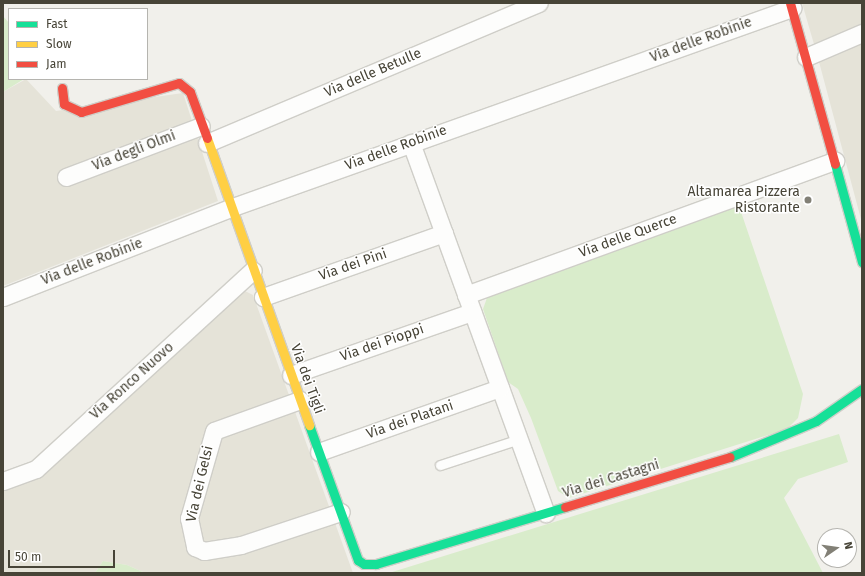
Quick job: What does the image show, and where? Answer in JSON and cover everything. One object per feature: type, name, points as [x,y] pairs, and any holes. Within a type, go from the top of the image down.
[{"type":"street","name":"Via delle Betulle","points":[[207,143],[538,3]]},
{"type":"street","points":[[791,5],[862,262]]},
{"type":"street","name":"Via delle Robinie","points":[[3,297],[230,208],[791,5]]},
{"type":"street","points":[[806,57],[862,33]]},
{"type":"street","points":[[62,88],[64,104],[81,112],[179,84],[190,92],[230,208]]},
{"type":"street","name":"Via degli Olmi","points":[[66,176],[201,126]]},
{"type":"street","points":[[410,143],[546,513]]},
{"type":"street","name":"Via delle Querce","points":[[466,295],[835,161]]},
{"type":"street","name":"Via dei Tigli","points":[[230,208],[358,560]]},
{"type":"street","name":"Via dei Pini","points":[[263,297],[444,233]]},
{"type":"street","name":"Via Ronco Nuovo","points":[[3,480],[36,469],[253,270]]},
{"type":"street","name":"Via dei Pioppi","points":[[291,375],[472,312]]},
{"type":"street","name":"Via dei Platani","points":[[319,452],[500,388]]},
{"type":"street","name":"Via dei Castagni","points":[[358,560],[376,564],[769,444],[816,421],[862,389]]},
{"type":"street","name":"Via dei Gelsi","points":[[300,400],[212,433],[189,518],[195,547],[204,551],[241,545],[341,512]]},
{"type":"lane","points":[[440,465],[519,438]]},
{"type":"shaded area","points":[[802,3],[862,3],[862,223],[818,58]]},
{"type":"shaded area","points":[[24,80],[27,80],[56,111],[183,93],[218,201],[3,286],[3,92]]},
{"type":"shaded area","points":[[239,288],[253,295],[353,573],[145,573],[127,565],[103,561],[95,573],[3,573],[3,488]]},
{"type":"green space","points":[[3,16],[8,22],[8,80],[22,80],[3,92]]},
{"type":"green space","points":[[739,206],[803,394],[798,418],[787,429],[569,498],[558,491],[531,418],[518,389],[508,382],[483,309],[488,295]]},
{"type":"green space","points":[[839,434],[848,462],[798,479],[784,498],[817,561],[817,568],[820,568],[823,573],[389,573]]},
{"type":"green space","points":[[103,561],[127,565],[145,573],[95,573]]},
{"type":"traffic: fast","points":[[835,164],[862,262]]},
{"type":"traffic: fast","points":[[730,457],[816,421],[862,389]]},
{"type":"traffic: fast","points":[[309,425],[358,560],[364,564],[376,564],[565,507]]},
{"type":"traffic: slow","points":[[207,138],[309,425]]},
{"type":"traffic: jam","points":[[790,3],[835,164]]},
{"type":"traffic: jam","points":[[62,88],[64,104],[81,112],[179,83],[190,92],[207,138]]},
{"type":"traffic: jam","points":[[565,507],[730,457]]},
{"type":"place","name":"Altamarea Pizzera Ristorante","points":[[808,200]]}]
